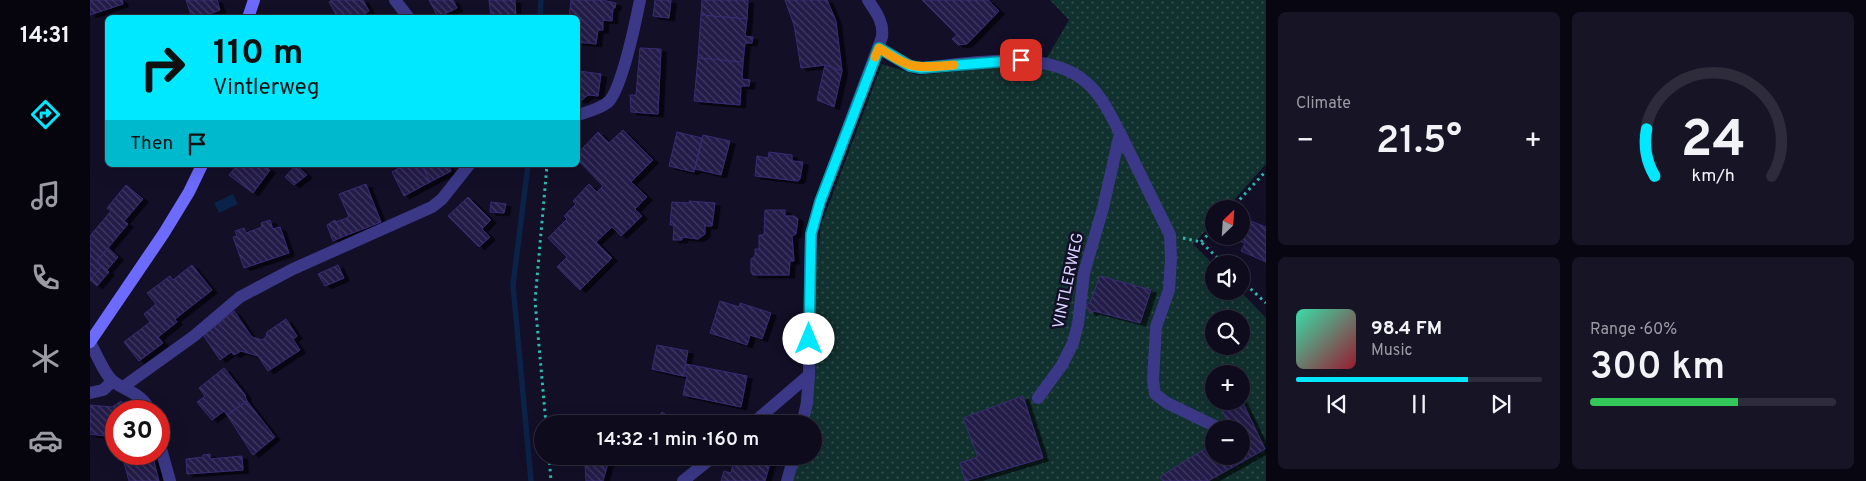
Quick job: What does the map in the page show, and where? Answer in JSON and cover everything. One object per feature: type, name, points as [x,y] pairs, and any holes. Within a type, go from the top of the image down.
[{"type":"street","points":[[249,15],[254,0]]},
{"type":"street","points":[[395,0],[407,15]]},
{"type":"street","points":[[580,114],[601,107],[613,97],[620,78],[640,0]]},
{"type":"street","points":[[804,415],[809,375],[811,234],[820,202],[879,48],[883,30],[877,13],[868,0]]},
{"type":"street","points":[[879,48],[910,66],[921,68],[1021,60],[1038,62],[1066,69],[1078,76],[1093,89],[1106,106],[1170,235],[1169,290],[1156,327],[1153,380],[1155,394],[1167,403],[1205,421]]},
{"type":"street","name":"VINTLERWEG","points":[[1038,398],[1062,365],[1073,343],[1078,324],[1084,273],[1120,134]]},
{"type":"street","points":[[143,400],[131,390],[118,384],[90,342],[164,233],[189,192],[201,167]]},
{"type":"street","points":[[90,393],[118,384],[194,336],[240,297],[293,269],[432,207],[442,199],[467,167]]},
{"type":"street","points":[[762,415],[809,375]]},
{"type":"street","points":[[165,465],[170,481]]},
{"type":"street","points":[[683,481],[703,465]]},
{"type":"street","points":[[787,481],[791,465]]},
{"type":"path","points":[[545,415],[535,301],[547,167]]},
{"type":"path","points":[[1240,200],[1266,172]]},
{"type":"path","points":[[1170,235],[1200,242],[1214,255]]},
{"type":"path","points":[[1200,242],[1205,237]]},
{"type":"path","points":[[1250,288],[1266,303]]},
{"type":"path","points":[[550,465],[551,481]]},
{"type":"green space","points":[[1050,0],[1266,0],[1266,164],[1234,200],[1205,200],[1205,231],[1193,244],[1205,256],[1205,300],[1249,300],[1266,318],[1266,481],[791,481],[793,465],[822,465],[822,415],[799,415],[821,225],[882,64],[917,75],[1003,67],[1041,68],[1069,20]]},
{"type":"water","points":[[233,194],[238,204],[219,213],[214,203]]},
{"type":"building","points":[[90,0],[122,0],[123,4],[90,15]]},
{"type":"building","points":[[186,0],[217,0],[220,10],[207,15],[191,15]]},
{"type":"building","points":[[332,0],[363,0],[369,11],[363,15],[336,15],[329,2]]},
{"type":"building","points":[[429,0],[453,0],[457,8],[442,15],[437,15]]},
{"type":"building","points":[[489,0],[515,0],[516,15],[491,15]]},
{"type":"building","points":[[571,0],[606,0],[616,3],[615,8],[613,8],[612,21],[603,20],[603,30],[598,30],[596,44],[580,42],[580,15],[569,15]]},
{"type":"building","points":[[655,0],[671,0],[669,18],[653,16]]},
{"type":"building","points":[[702,0],[748,0],[747,19],[701,15]]},
{"type":"building","points":[[785,0],[827,0],[836,21],[842,71],[825,65],[801,68],[794,25]]},
{"type":"building","points":[[922,0],[988,0],[999,11],[967,44],[958,45],[952,39],[957,35]]},
{"type":"building","points":[[701,15],[747,19],[745,36],[753,37],[752,43],[745,43],[743,62],[698,58]]},
{"type":"building","points":[[640,48],[661,49],[658,114],[631,112],[630,95],[636,95]]},
{"type":"building","points":[[698,58],[743,62],[742,79],[750,80],[749,86],[741,86],[740,105],[694,101]]},
{"type":"building","points":[[825,65],[842,71],[834,107],[817,100]]},
{"type":"building","points":[[580,71],[601,74],[598,96],[588,95],[580,100]]},
{"type":"building","points":[[623,130],[653,160],[631,182],[647,197],[635,209],[642,216],[621,236],[612,227],[596,242],[612,258],[580,290],[557,267],[567,257],[548,238],[567,219],[564,216],[576,204],[573,201],[589,184],[597,192],[603,186],[580,162],[580,151],[598,132],[609,143]]},
{"type":"building","points":[[677,132],[702,138],[694,172],[669,166]]},
{"type":"building","points":[[703,135],[730,141],[721,175],[695,169]]},
{"type":"building","points":[[769,152],[792,155],[792,161],[803,162],[800,179],[798,181],[755,176],[757,156],[768,158]]},
{"type":"building","points":[[235,167],[266,167],[270,170],[253,193],[229,175]]},
{"type":"building","points":[[294,167],[298,167],[307,175],[294,185],[285,177]]},
{"type":"building","points":[[401,167],[423,167],[430,182],[404,196],[392,172]]},
{"type":"building","points":[[423,167],[449,167],[451,171],[430,182]]},
{"type":"building","points":[[366,184],[381,222],[342,237],[336,222],[349,217],[339,194]]},
{"type":"building","points":[[126,185],[143,199],[124,221],[128,224],[97,261],[102,266],[90,280],[90,236],[111,211],[107,208]]},
{"type":"building","points":[[468,197],[491,220],[482,229],[490,237],[479,247],[448,216]]},
{"type":"building","points":[[689,201],[715,203],[712,226],[705,226],[705,234],[698,239],[682,237],[682,240],[673,240],[674,225],[670,225],[672,202],[689,203]]},
{"type":"building","points":[[491,202],[506,204],[504,213],[490,212]]},
{"type":"building","points":[[765,210],[785,210],[785,216],[794,216],[798,219],[796,234],[792,236],[794,261],[790,261],[789,275],[753,275],[751,272],[751,259],[755,256],[755,249],[759,249],[759,235],[764,235]]},
{"type":"building","points":[[270,220],[273,229],[280,227],[289,253],[244,268],[233,237],[237,236],[235,231],[244,228],[246,233],[262,227],[261,223]]},
{"type":"building","points":[[335,220],[342,237],[333,241],[327,225]]},
{"type":"building","points":[[1250,221],[1266,227],[1266,262],[1241,251],[1244,245],[1250,245]]},
{"type":"building","points":[[108,248],[118,257],[107,270],[97,261]]},
{"type":"building","points":[[192,265],[212,290],[175,319],[177,322],[158,337],[163,343],[139,361],[124,342],[150,322],[144,314],[156,304],[147,293],[170,276],[173,280]]},
{"type":"building","points":[[338,265],[344,278],[325,286],[318,274]]},
{"type":"building","points":[[102,266],[109,272],[97,286],[90,280]]},
{"type":"building","points":[[1100,276],[1151,290],[1140,323],[1094,311],[1090,313],[1086,305],[1090,303]]},
{"type":"building","points":[[720,301],[739,307],[740,303],[771,313],[762,339],[750,335],[747,345],[710,333]]},
{"type":"building","points":[[234,311],[252,337],[262,340],[266,337],[267,332],[286,319],[297,336],[293,339],[300,350],[268,371],[258,356],[241,351],[234,355],[231,352],[220,360],[203,335]]},
{"type":"building","points":[[657,345],[688,351],[683,376],[652,369]]},
{"type":"building","points":[[686,364],[747,376],[741,407],[683,395],[687,376],[683,376]]},
{"type":"building","points":[[224,368],[246,396],[247,401],[227,415],[224,411],[212,420],[197,402],[205,396],[199,388]]},
{"type":"building","points":[[1023,396],[1043,458],[965,481],[960,463],[978,457],[963,418]]},
{"type":"building","points":[[247,401],[275,437],[253,455],[227,415]]},
{"type":"building","points":[[90,405],[105,406],[105,436],[90,434]]},
{"type":"building","points":[[1222,410],[1246,410],[1265,449],[1250,457],[1250,420],[1227,420]]},
{"type":"building","points":[[1205,449],[1205,465],[1236,465],[1208,481],[1163,481],[1160,477]]},
{"type":"building","points":[[210,454],[210,459],[242,456],[243,470],[187,474],[186,459],[203,457],[203,455]]},
{"type":"building","points":[[125,465],[155,465],[159,481],[129,481]]},
{"type":"building","points":[[585,465],[607,465],[603,481],[586,481]]},
{"type":"building","points":[[733,465],[769,465],[765,481],[721,481],[724,471],[731,473]]},
{"type":"waterway","points":[[540,15],[541,0]]},
{"type":"waterway","points":[[528,167],[513,285],[531,481]]},
{"type":"slow traffic","points":[[875,57],[879,48],[910,66],[921,68],[954,65]]},
{"type":"route","points":[[809,339],[811,234],[820,202],[879,48],[910,66],[921,68],[1021,60]]}]
